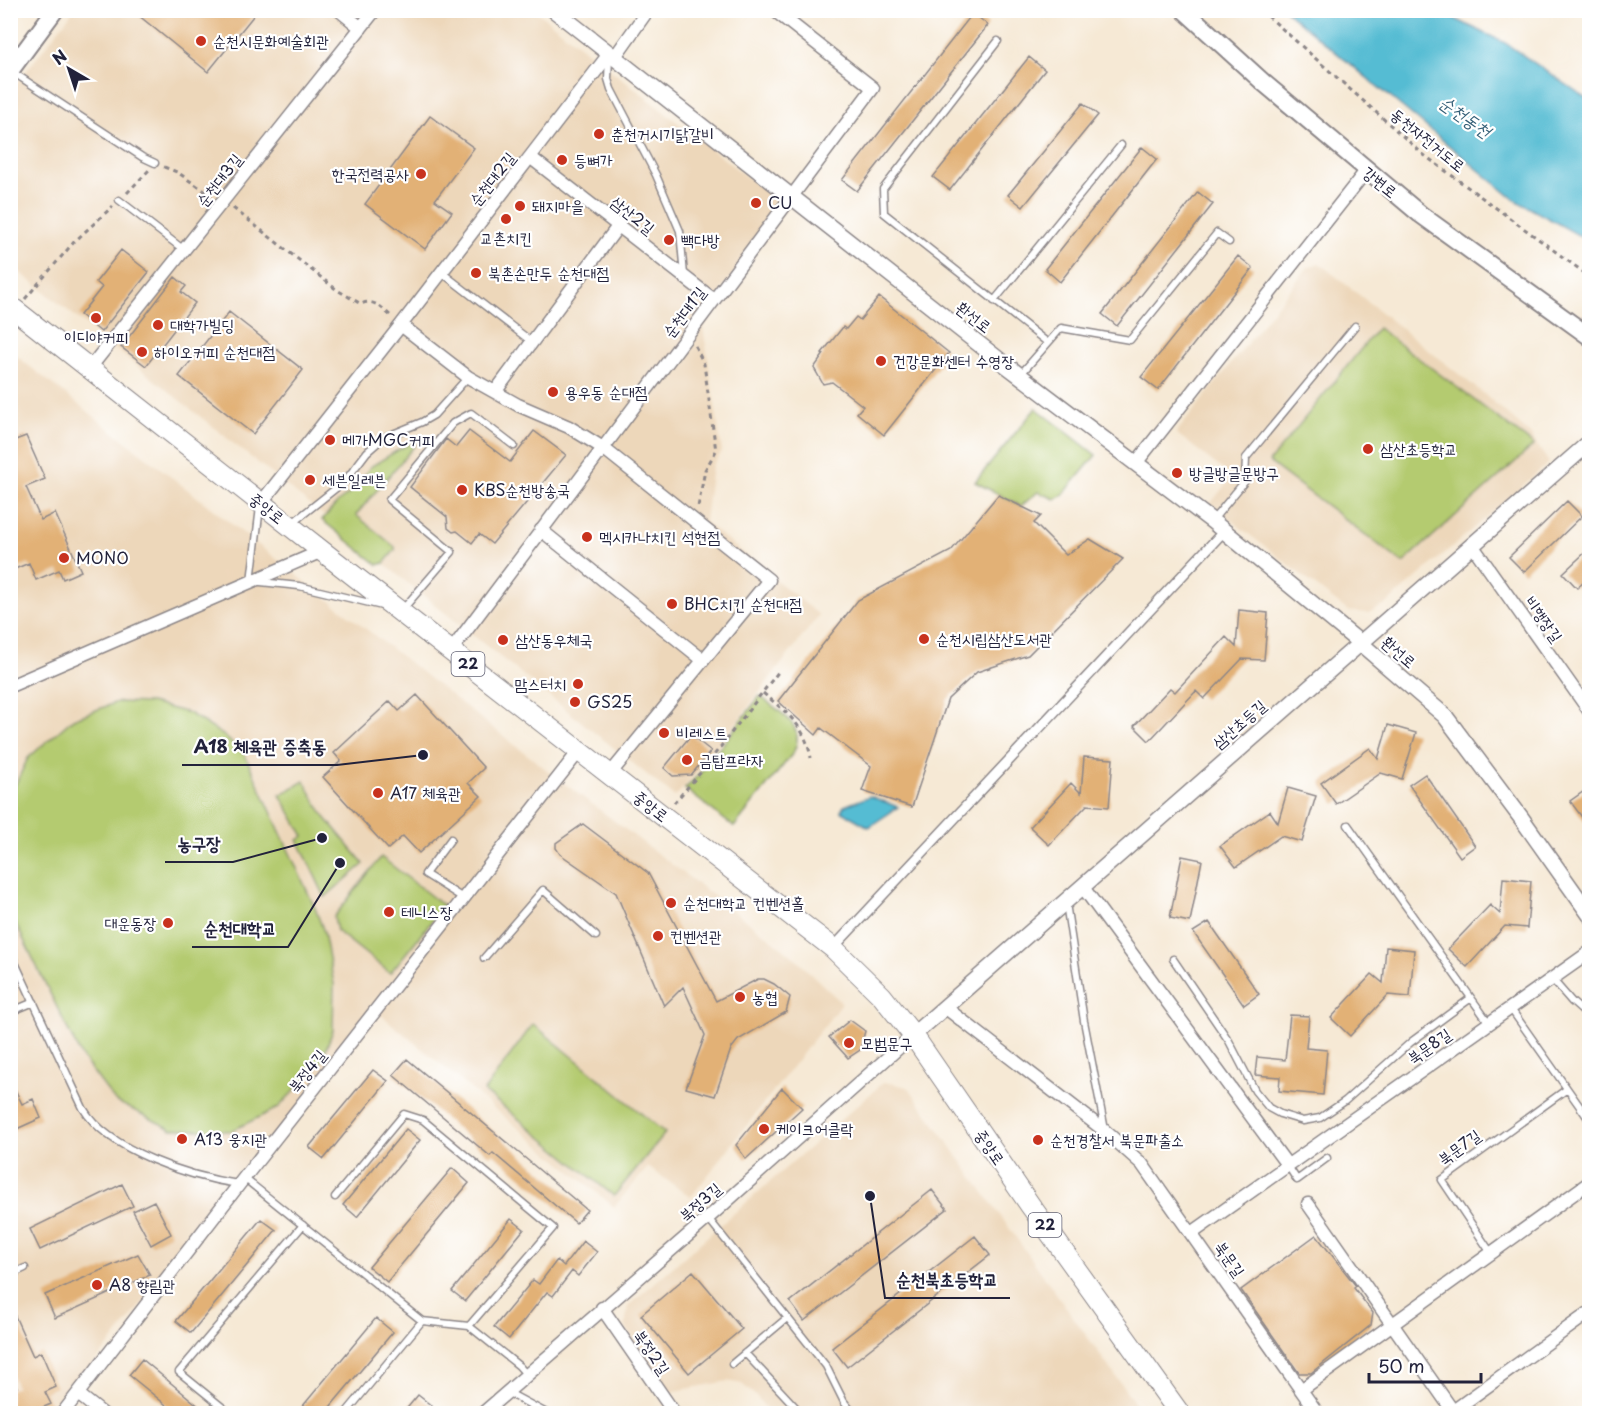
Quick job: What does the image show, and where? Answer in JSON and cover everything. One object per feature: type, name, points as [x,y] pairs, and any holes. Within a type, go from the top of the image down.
[{"type":"main road","points":[[10,71],[17,49],[55,10]]},
{"type":"main road","name":"강변로","points":[[1184,10],[1366,171],[1420,214],[1590,337]]},
{"type":"main road","name":"중앙로","points":[[13,308],[289,526],[833,948],[882,996],[913,1035],[1030,1205],[1180,1413]]},
{"type":"street","points":[[339,10],[361,28]]},
{"type":"street","name":"순천대3길","points":[[89,369],[375,10]]},
{"type":"street","name":"환선로","points":[[554,10],[1020,375],[1212,521],[1359,642],[1445,717],[1522,819],[1590,915]]},
{"type":"street","points":[[611,56],[648,10]]},
{"type":"street","points":[[774,10],[873,88],[792,195]]},
{"type":"street","name":"순천대2길","points":[[261,503],[611,56]]},
{"type":"street","name":"삼산2길","points":[[530,157],[714,300]]},
{"type":"street","points":[[1136,463],[1366,171]]},
{"type":"street","name":"순천대1길","points":[[451,651],[792,195]]},
{"type":"street","points":[[495,392],[619,225]]},
{"type":"street","points":[[401,325],[468,377],[518,405],[569,427],[603,448],[769,580],[610,774]]},
{"type":"street","name":"삼산초등길","points":[[913,1035],[1590,442]]},
{"type":"street","points":[[541,531],[703,660]]},
{"type":"street","points":[[833,948],[1224,531]]},
{"type":"street","name":"비행장길","points":[[1472,545],[1590,712]]},
{"type":"street","points":[[11,686],[322,551]]},
{"type":"street","name":"북정4길","points":[[62,1413],[580,750]]},
{"type":"street","points":[[1082,886],[1288,1166]]},
{"type":"street","name":"북문8길","points":[[1192,1233],[1590,952]]},
{"type":"street","name":"북문길","points":[[946,1008],[1105,1131],[1142,1164],[1318,1413]]},
{"type":"street","name":"북정3길","points":[[482,1413],[708,1218],[913,1035]]},
{"type":"street","points":[[1301,1390],[1590,1182]]},
{"type":"street","points":[[1308,1204],[1454,1412],[1590,1312]]},
{"type":"street","name":"북정2길","points":[[602,1308],[675,1413]]},
{"type":"street","points":[[78,1394],[103,1413]]},
{"type":"lane","points":[[998,41],[883,189],[884,213],[1048,343]]},
{"type":"lane","points":[[611,56],[608,79],[656,175],[680,231],[684,275]]},
{"type":"lane","points":[[10,71],[142,157],[155,163]]},
{"type":"lane","points":[[994,301],[1121,145]]},
{"type":"lane","points":[[119,200],[184,250]]},
{"type":"lane","points":[[1020,375],[1061,328],[1130,340],[1217,233],[1229,242]]},
{"type":"lane","points":[[441,272],[532,342]]},
{"type":"lane","points":[[1212,521],[1245,481],[1246,458],[1355,326]]},
{"type":"lane","points":[[289,526],[345,481],[367,452],[383,438],[434,415],[468,377]]},
{"type":"lane","points":[[261,503],[251,581],[299,586],[399,610],[452,552],[389,500],[453,423],[471,413],[514,446]]},
{"type":"lane","points":[[1348,825],[1490,1023]]},
{"type":"lane","points":[[451,838],[425,874],[464,899]]},
{"type":"lane","points":[[484,958],[543,890],[596,936]]},
{"type":"lane","points":[[1066,900],[1084,1021],[1105,1131]]},
{"type":"lane","points":[[10,952],[83,1108],[96,1126],[152,1159],[194,1175],[241,1181],[303,1225],[422,1321],[469,1326],[526,1374]]},
{"type":"lane","points":[[1173,959],[1229,1041],[1255,1092],[1269,1108],[1303,1121],[1320,1118],[1345,1101],[1411,1042],[1471,998]]},
{"type":"lane","points":[[1552,979],[1590,1018]]},
{"type":"lane","points":[[10,1012],[34,1002]]},
{"type":"lane","points":[[1511,1009],[1590,1121]]},
{"type":"lane","name":"북문7길","points":[[1491,1253],[1442,1180],[1567,1089]]},
{"type":"lane","points":[[335,1197],[404,1114],[423,1120],[553,1228],[469,1326]]},
{"type":"lane","points":[[1288,1166],[1298,1180],[1327,1158]]},
{"type":"lane","points":[[708,1218],[826,1366],[844,1402],[854,1413]]},
{"type":"lane","points":[[234,1413],[227,1411],[179,1372],[303,1225]]},
{"type":"lane","points":[[10,1275],[25,1268]]},
{"type":"lane","points":[[732,1364],[787,1318]]},
{"type":"lane","points":[[345,1413],[422,1321]]},
{"type":"lane","points":[[746,1353],[802,1413]]},
{"type":"lane","points":[[507,1391],[548,1413]]},
{"type":"path","name":"동천자전거도로","points":[[1261,10],[1424,155],[1590,277]]},
{"type":"path","points":[[13,308],[74,242],[155,163],[177,172],[237,211],[338,290],[361,304],[367,301],[378,304],[401,325]]},
{"type":"path","points":[[688,334],[704,364],[716,452],[705,470],[700,503],[692,519]]},
{"type":"path","points":[[664,816],[779,671]]},
{"type":"path","points":[[763,693],[798,724],[808,742],[811,758]]},
{"type":"shaded area","points":[[73,11],[339,11],[361,28],[379,11],[536,11],[786,208],[721,290],[728,297],[703,327],[722,452],[712,466],[705,522],[819,615],[701,768],[675,797],[11,265],[10,92]]},
{"type":"shaded area","name":"삼산초등학교","points":[[1319,263],[1490,399],[1530,434],[1549,463],[1385,605],[1368,613],[1348,611],[1210,504],[1232,477],[1176,433],[1307,268]]},
{"type":"shaded area","points":[[10,351],[552,774],[788,952],[842,1003],[691,1197],[648,1167],[614,1207],[375,1010],[55,1413],[11,1413]]},
{"type":"shaded area","points":[[884,1082],[908,1087],[1142,1413],[769,1413],[757,1397],[742,1384],[728,1381],[670,1392],[625,1326],[628,1306]]},
{"type":"green space","points":[[1378,328],[1534,445],[1403,563],[1269,462]]},
{"type":"green space","points":[[1036,408],[1096,455],[1062,496],[1055,499],[1038,492],[1021,506],[975,482]]},
{"type":"green space","points":[[412,443],[416,444],[356,515],[395,547],[384,563],[378,565],[322,520],[339,501],[357,488],[370,467]]},
{"type":"green space","points":[[760,696],[789,720],[797,735],[797,743],[793,753],[734,827],[685,789]]},
{"type":"green space","name":"대운동장","points":[[117,702],[150,703],[189,713],[223,735],[245,755],[324,932],[334,984],[333,1030],[321,1062],[278,1108],[231,1131],[171,1129],[115,1101],[81,1056],[11,914],[10,796],[28,758],[73,719]]},
{"type":"green space","points":[[304,781],[324,816],[364,864],[325,897],[298,840],[304,836],[280,795]]},
{"type":"green space","name":"테니스장","points":[[381,857],[444,906],[390,973],[337,931],[334,917]]},
{"type":"green space","points":[[533,1024],[665,1133],[614,1196],[484,1091]]},
{"type":"water","name":"순천동천","points":[[1286,11],[1439,11],[1505,43],[1589,100],[1589,241],[1515,200]]},
{"type":"water","points":[[870,796],[898,807],[869,827],[841,811],[844,806]]},
{"type":"building","name":"순천시문화예술회관","points":[[132,10],[258,10],[208,72]]},
{"type":"building","points":[[973,13],[988,25],[857,191],[842,180]]},
{"type":"building","points":[[1029,57],[1045,70],[950,190],[933,177]]},
{"type":"building","points":[[1083,103],[1098,115],[1023,207],[1008,195]]},
{"type":"building","name":"한국전력공사","points":[[430,116],[474,148],[435,200],[452,212],[425,249],[365,204]]},
{"type":"building","points":[[1142,147],[1157,159],[1060,282],[1045,269]]},
{"type":"building","points":[[1198,192],[1213,204],[1117,326],[1102,314]]},
{"type":"building","points":[[121,250],[149,272],[101,332],[80,315],[102,287],[96,282]]},
{"type":"building","points":[[1238,256],[1253,268],[1158,390],[1141,377]]},
{"type":"building","name":"대학가빌딩","points":[[175,277],[186,286],[181,292],[195,303],[146,366],[121,347]]},
{"type":"building","name":"건강문화센터 수영장","points":[[879,297],[949,353],[884,435],[857,413],[863,406],[832,382],[823,384],[814,368],[824,354],[822,353],[843,327],[846,329],[856,317],[860,320]]},
{"type":"building","points":[[229,312],[303,370],[253,434],[179,376]]},
{"type":"building","name":"KBS순천방송국","points":[[469,431],[510,462],[534,431],[566,455],[492,544],[479,534],[472,543],[457,531],[453,532],[448,528],[447,517],[410,487],[446,439],[456,447]]},
{"type":"building","points":[[26,436],[45,479],[26,487],[41,520],[55,513],[81,571],[63,579],[59,570],[36,580],[29,563],[10,571],[10,442]]},
{"type":"building","points":[[998,495],[1041,516],[1034,523],[1066,555],[1090,539],[1123,559],[1028,655],[977,672],[948,699],[912,807],[862,791],[871,766],[821,728],[816,735],[778,701],[858,600],[951,551]]},
{"type":"building","points":[[1567,501],[1582,516],[1524,572],[1509,557]]},
{"type":"building","points":[[1590,548],[1590,577],[1577,588],[1563,573]]},
{"type":"building","points":[[1239,610],[1268,613],[1264,660],[1242,659],[1204,699],[1196,691],[1149,741],[1134,726],[1170,688],[1175,692],[1226,637],[1236,647]]},
{"type":"building","points":[[417,695],[484,768],[468,783],[481,796],[419,853],[403,836],[388,849],[323,777],[341,761],[334,753],[390,701],[399,711]]},
{"type":"building","points":[[1388,725],[1416,733],[1402,779],[1381,773],[1336,804],[1321,783],[1370,748],[1378,759]]},
{"type":"building","name":"금탑프라자","points":[[691,735],[711,751],[691,775],[673,776],[664,768]]},
{"type":"building","points":[[1084,757],[1113,759],[1109,807],[1087,805],[1049,845],[1030,827],[1071,783],[1081,793]]},
{"type":"building","points":[[1425,774],[1475,846],[1460,857],[1409,785]]},
{"type":"building","points":[[1590,787],[1590,828],[1570,801]]},
{"type":"building","points":[[1288,788],[1316,796],[1302,842],[1281,836],[1236,867],[1220,846],[1270,811],[1278,823]]},
{"type":"building","name":"컨벤션관","points":[[583,824],[648,873],[716,1001],[758,979],[774,984],[790,997],[786,1012],[738,1040],[731,1049],[715,1096],[686,1088],[705,1035],[683,987],[664,1006],[616,893],[560,854],[556,848],[556,843]]},
{"type":"building","points":[[1182,856],[1202,860],[1190,922],[1170,918]]},
{"type":"building","points":[[1503,878],[1531,881],[1527,928],[1505,926],[1467,967],[1448,949],[1490,905],[1500,914]]},
{"type":"building","points":[[1209,922],[1259,994],[1244,1005],[1193,932]]},
{"type":"building","points":[[1386,947],[1414,950],[1410,997],[1388,995],[1350,1036],[1331,1018],[1372,974],[1383,983]]},
{"type":"building","points":[[1290,1015],[1309,1016],[1306,1048],[1327,1050],[1323,1095],[1279,1091],[1280,1077],[1255,1075],[1257,1057],[1285,1060]]},
{"type":"building","name":"모범문구","points":[[850,1020],[865,1031],[860,1050],[848,1058],[829,1037]]},
{"type":"building","points":[[407,1059],[587,1210],[576,1223],[493,1153],[490,1156],[393,1075]]},
{"type":"building","points":[[373,1070],[388,1081],[324,1159],[309,1147]]},
{"type":"building","points":[[10,1079],[22,1104],[33,1099],[41,1118],[10,1132]]},
{"type":"building","name":"케이크어클락","points":[[782,1088],[802,1108],[746,1159],[736,1145]]},
{"type":"building","points":[[406,1129],[420,1140],[357,1217],[343,1205]]},
{"type":"building","points":[[452,1168],[469,1183],[387,1282],[369,1267]]},
{"type":"building","points":[[122,1184],[133,1206],[40,1250],[30,1229]]},
{"type":"building","points":[[932,1190],[947,1209],[804,1321],[790,1302]]},
{"type":"building","name":"A8 향림관","points":[[154,1201],[171,1234],[151,1245],[133,1211]]},
{"type":"building","points":[[261,1219],[276,1230],[191,1333],[176,1321]]},
{"type":"building","points":[[511,1219],[524,1229],[465,1301],[452,1291]]},
{"type":"building","points":[[1316,1235],[1356,1286],[1354,1288],[1373,1313],[1371,1325],[1311,1373],[1299,1373],[1241,1290]]},
{"type":"building","points":[[975,1236],[990,1255],[847,1367],[832,1348]]},
{"type":"building","points":[[583,1241],[597,1252],[578,1276],[572,1271],[553,1296],[547,1292],[509,1339],[494,1327],[533,1280],[539,1284],[557,1260],[564,1266]]},
{"type":"building","name":"A8 향림관","points":[[138,1254],[150,1275],[55,1318],[45,1295]]},
{"type":"building","points":[[693,1271],[742,1329],[689,1373],[641,1315]]},
{"type":"building","points":[[10,1305],[33,1356],[41,1352],[56,1387],[45,1392],[51,1404],[30,1413],[10,1413],[10,1390],[17,1387],[10,1372]]},
{"type":"building","points":[[376,1318],[393,1332],[325,1413],[297,1413]]},
{"type":"building","points":[[142,1359],[207,1413],[176,1413],[129,1375]]},
{"type":"building","points":[[418,1395],[432,1406],[426,1413],[403,1413]]},
{"type":"place","name":"순천시문화예술회관","points":[[201,41]]},
{"type":"place","name":"춘천거시기닭갈비","points":[[599,134]]},
{"type":"place","name":"등뼈가","points":[[562,160]]},
{"type":"place","name":"한국전력공사","points":[[421,174]]},
{"type":"place","name":"CU","points":[[756,203]]},
{"type":"place","name":"돼지마을","points":[[520,206]]},
{"type":"place","name":"교촌치킨","points":[[506,219]]},
{"type":"place","name":"빽다방","points":[[669,240]]},
{"type":"place","name":"북촌손만두 순천대점","points":[[476,273]]},
{"type":"place","name":"이디야커피","points":[[96,318]]},
{"type":"place","name":"대학가빌딩","points":[[158,325]]},
{"type":"place","name":"하이오커피 순천대점","points":[[142,352]]},
{"type":"place","name":"건강문화센터 수영장","points":[[881,361]]},
{"type":"place","name":"용우동 순대점","points":[[553,392]]},
{"type":"place","name":"메가MGC커피","points":[[330,440]]},
{"type":"place","name":"삼산초등학교","points":[[1368,449]]},
{"type":"place","name":"방글방글문방구","points":[[1177,473]]},
{"type":"place","name":"세븐일레븐","points":[[310,480]]},
{"type":"place","name":"KBS순천방송국","points":[[462,490]]},
{"type":"place","name":"멕시카나치킨 석현점","points":[[587,537]]},
{"type":"place","name":"MONO","points":[[64,558]]},
{"type":"place","name":"BHC치킨 순천대점","points":[[672,604]]},
{"type":"place","name":"순천시립삼산도서관","points":[[924,639]]},
{"type":"place","name":"삼산동우체국","points":[[503,640]]},
{"type":"place","name":"맘스터치","points":[[578,684]]},
{"type":"place","name":"GS25","points":[[575,702]]},
{"type":"place","name":"비레스트","points":[[664,733]]},
{"type":"place","name":"A18 체육관 증축동","points":[[423,755]]},
{"type":"place","name":"금탑프라자","points":[[687,760]]},
{"type":"place","name":"A17 체육관","points":[[378,793]]},
{"type":"place","name":"농구장","points":[[322,838]]},
{"type":"place","name":"순천대학교","points":[[340,863]]},
{"type":"place","name":"순천대학교 컨벤션홀","points":[[671,903]]},
{"type":"place","name":"테니스장","points":[[389,912]]},
{"type":"place","name":"대운동장","points":[[168,923]]},
{"type":"place","name":"컨벤션관","points":[[658,936]]},
{"type":"place","name":"농협","points":[[740,997]]},
{"type":"place","name":"모범문구","points":[[849,1043]]},
{"type":"place","name":"케이크어클락","points":[[764,1129]]},
{"type":"place","name":"A13 웅지관","points":[[182,1139]]},
{"type":"place","name":"순천경찰서 북문파출소","points":[[1038,1140]]},
{"type":"place","name":"순천북초등학교","points":[[870,1196]]},
{"type":"place","name":"A8 향림관","points":[[97,1285]]}]
